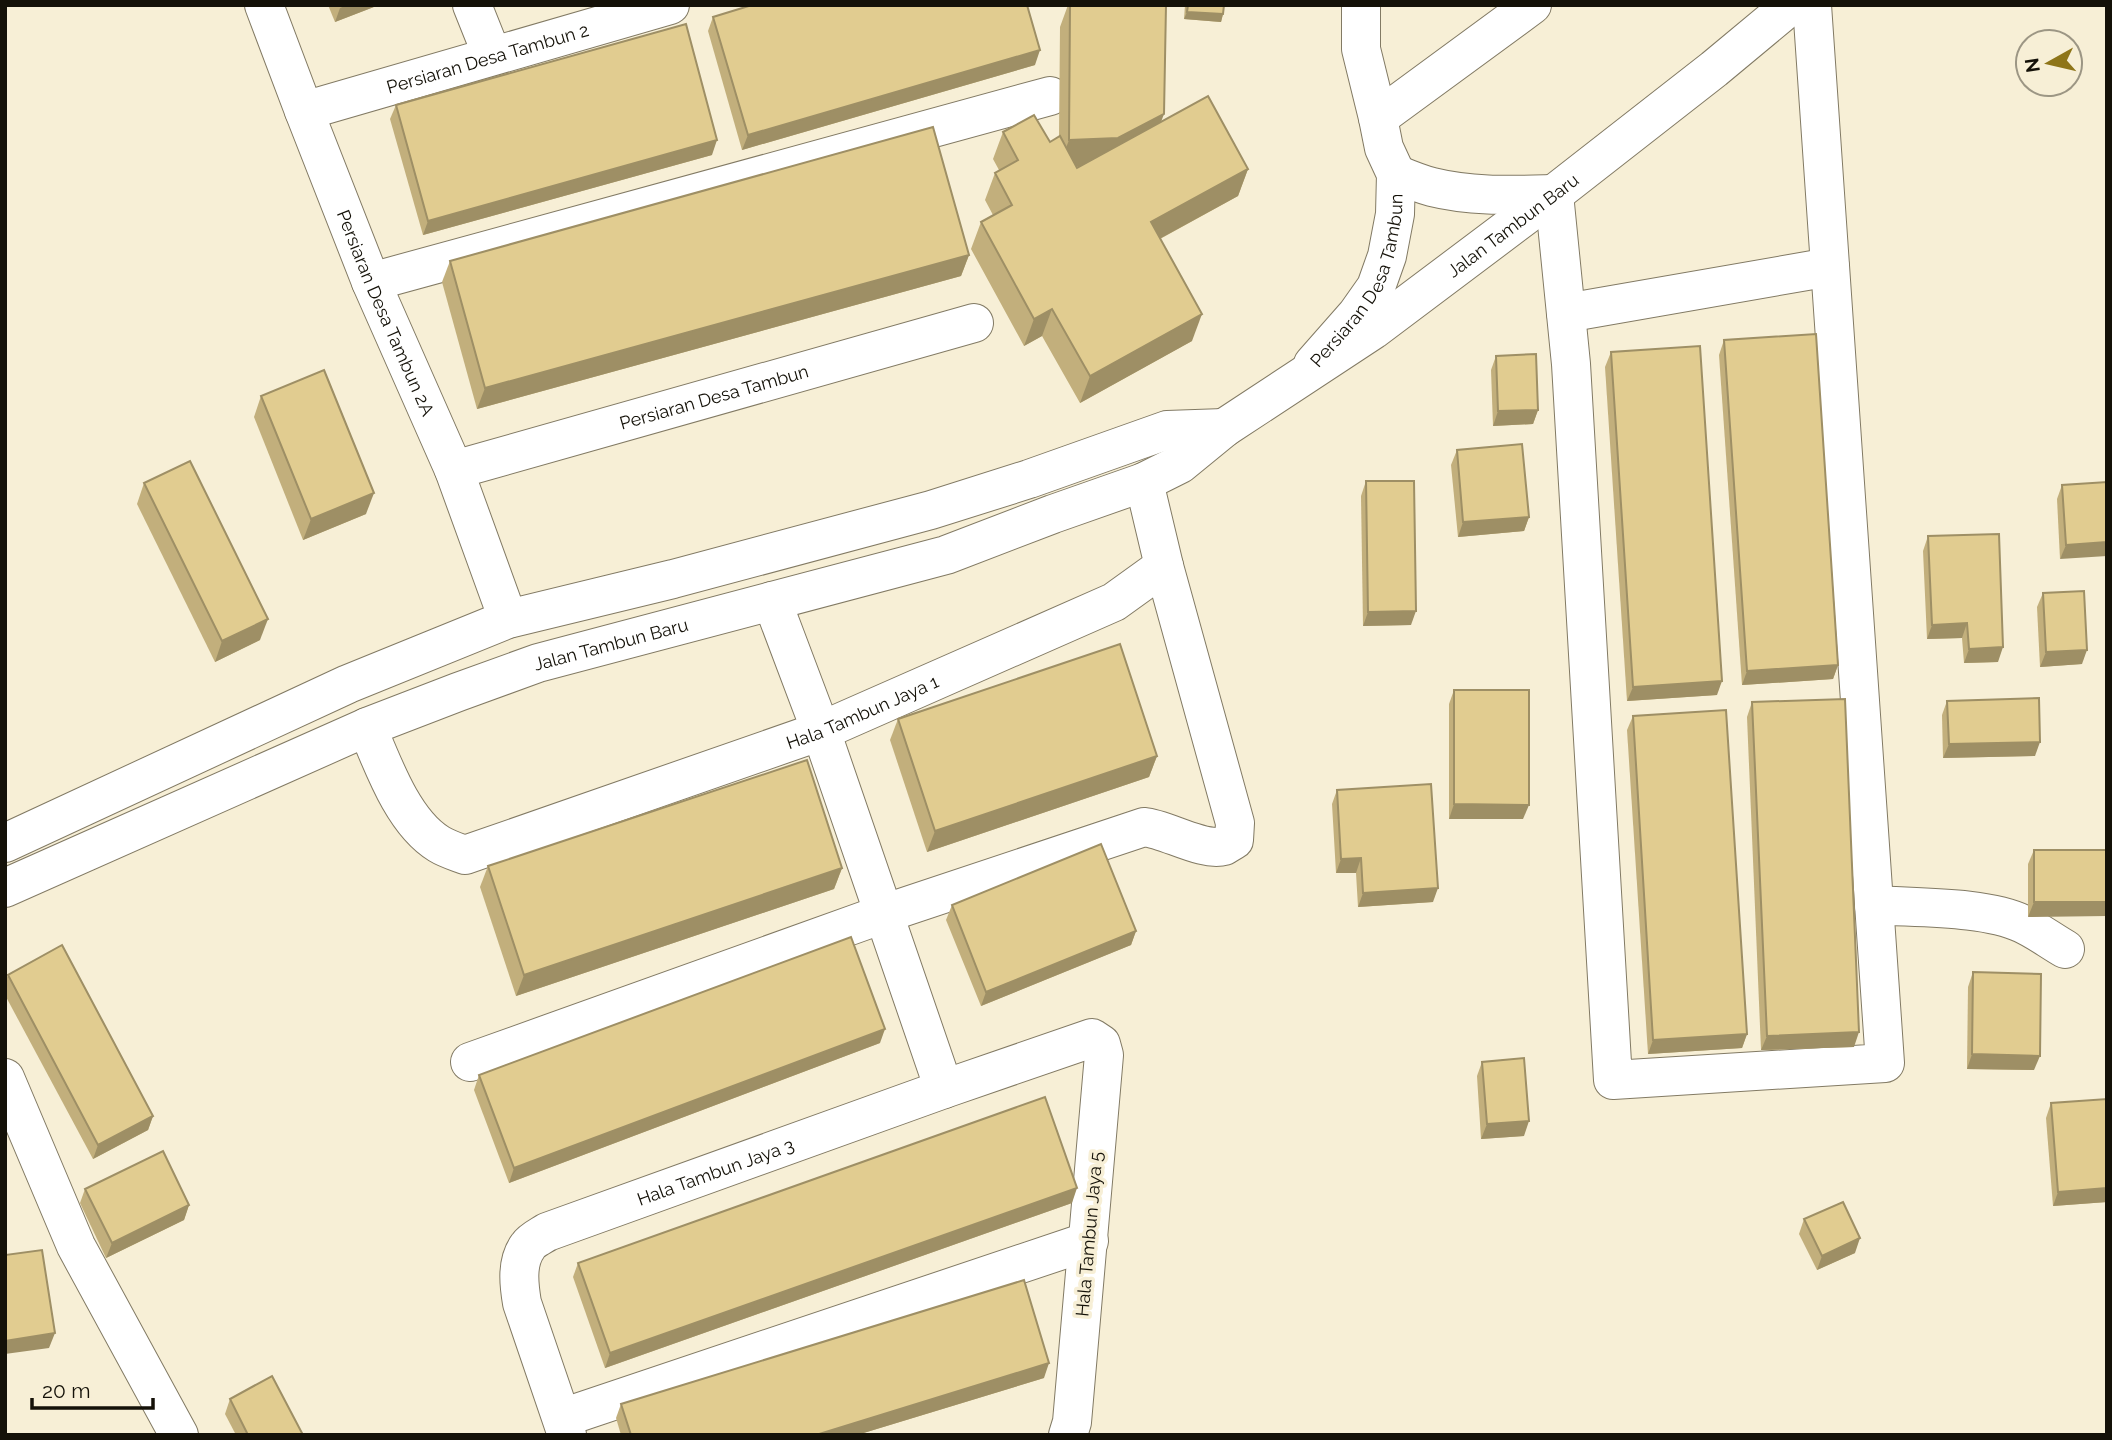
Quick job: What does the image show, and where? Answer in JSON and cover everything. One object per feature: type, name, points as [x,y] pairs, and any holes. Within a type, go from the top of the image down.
[{"type":"street","name":"Persiaran Desa Tambun 2A","points":[[264,5],[372,282],[454,470],[508,619]]},
{"type":"street","points":[[472,5],[492,55]]},
{"type":"street","name":"Persiaran Desa Tambun","points":[[1300,379],[1357,314],[1376,287],[1387,256],[1395,214],[1396,174],[1384,148],[1361,49],[1361,5]]},
{"type":"street","points":[[1378,118],[1532,5]]},
{"type":"street","name":"Jalan Tambun Baru","points":[[5,888],[367,727],[538,663],[946,555],[1144,482],[1180,464],[1224,428],[1373,330],[1554,194],[1791,5]]},
{"type":"street","points":[[1554,194],[1566,313],[1613,1080],[1885,1063],[1812,5]]},
{"type":"street","name":"Persiaran Desa Tambun 2","points":[[304,111],[664,6]]},
{"type":"street","points":[[372,282],[1050,96]]},
{"type":"street","name":"Persiaran Desa Tambun","points":[[1396,174],[1432,187],[1465,193],[1554,194]]},
{"type":"street","points":[[1566,313],[1830,267]]},
{"type":"street","name":"Persiaran Desa Tambun","points":[[454,470],[974,323]]},
{"type":"street","points":[[5,843],[348,684],[508,619],[673,579],[931,510],[1029,480],[1167,430],[1224,428]]},
{"type":"street","points":[[470,1062],[883,914],[1144,827],[1159,828],[1172,836],[1210,846],[1223,846],[1234,840],[1236,823],[1164,566],[1144,482]]},
{"type":"street","points":[[772,601],[794,575],[849,532]]},
{"type":"street","name":"Hala Tambun Jaya 1","points":[[367,727],[394,790],[413,819],[438,844],[465,855],[821,731],[1114,602],[1164,566]]},
{"type":"street","points":[[673,579],[772,601]]},
{"type":"street","points":[[772,601],[821,731],[944,1089]]},
{"type":"street","points":[[458,692],[480,667],[508,619]]},
{"type":"street","points":[[1874,905],[1959,910],[1999,916],[2023,923],[2065,949]]},
{"type":"street","name":"Hala Tambun Jaya 3","points":[[564,1427],[522,1303],[518,1283],[521,1261],[528,1244],[547,1232],[1092,1038]]},
{"type":"street","name":"Hala Tambun Jaya 5","points":[[1068,1435],[1072,1422],[1104,1055],[1101,1044],[1092,1038]]},
{"type":"street","points":[[5,1078],[76,1246],[179,1435]]},
{"type":"street","points":[[564,1427],[1089,1241]]},
{"type":"building","points":[[752,5],[1027,5],[1040,50],[748,135],[713,17]]},
{"type":"building","points":[[1070,5],[1166,5],[1164,114],[1118,138],[1069,140]]},
{"type":"building","points":[[1188,5],[1224,5],[1223,14],[1187,12]]},
{"type":"building","points":[[686,24],[717,140],[428,221],[396,105]]},
{"type":"building","points":[[1208,96],[1248,169],[1151,222],[1202,314],[1090,376],[1052,309],[1034,319],[981,222],[1012,205],[995,173],[1018,160],[1003,132],[1034,115],[1050,142],[1060,136],[1077,168]]},
{"type":"building","points":[[933,127],[969,255],[485,388],[450,261]]},
{"type":"building","points":[[1816,334],[1838,665],[1747,671],[1724,340]]},
{"type":"building","points":[[1700,346],[1722,681],[1633,687],[1611,352]]},
{"type":"building","points":[[1536,354],[1538,410],[1498,411],[1496,356]]},
{"type":"building","points":[[324,370],[374,493],[311,519],[261,396]]},
{"type":"building","points":[[1522,444],[1529,517],[1463,522],[1457,450]]},
{"type":"building","points":[[190,461],[268,619],[222,641],[144,483]]},
{"type":"building","points":[[1366,481],[1414,481],[1416,611],[1368,612]]},
{"type":"building","points":[[2107,482],[2107,542],[2066,545],[2062,485]]},
{"type":"building","points":[[1999,534],[2003,647],[1969,649],[1967,623],[1932,625],[1928,536]]},
{"type":"building","points":[[2084,591],[2087,650],[2046,652],[2043,593]]},
{"type":"building","points":[[1120,644],[1157,756],[935,831],[898,719]]},
{"type":"building","points":[[1454,690],[1529,690],[1529,805],[1454,804]]},
{"type":"building","points":[[2039,698],[2040,742],[1949,744],[1947,701]]},
{"type":"building","points":[[1845,699],[1859,1032],[1767,1036],[1752,702]]},
{"type":"building","points":[[1726,710],[1747,1034],[1653,1040],[1633,716]]},
{"type":"building","points":[[807,760],[842,868],[524,975],[488,866]]},
{"type":"building","points":[[1431,784],[1438,888],[1363,893],[1361,858],[1341,859],[1337,790]]},
{"type":"building","points":[[1101,844],[1136,931],[986,992],[952,905]]},
{"type":"building","points":[[2034,850],[2107,850],[2107,902],[2034,902]]},
{"type":"building","points":[[851,937],[885,1029],[514,1168],[479,1075]]},
{"type":"building","points":[[62,945],[153,1116],[98,1145],[8,975]]},
{"type":"building","points":[[1973,972],[2041,974],[2040,1056],[1972,1054]]},
{"type":"building","points":[[1524,1058],[1529,1121],[1487,1124],[1482,1062]]},
{"type":"building","points":[[1045,1097],[1077,1188],[610,1353],[578,1263]]},
{"type":"building","points":[[2107,1099],[2107,1188],[2058,1192],[2051,1103]]},
{"type":"building","points":[[163,1151],[189,1205],[112,1243],[85,1189]]},
{"type":"building","points":[[1843,1202],[1860,1238],[1822,1256],[1804,1219]]},
{"type":"building","points":[[42,1250],[55,1333],[5,1341],[5,1255]]},
{"type":"building","points":[[1024,1280],[1049,1363],[816,1435],[631,1435],[621,1404]]},
{"type":"building","points":[[272,1376],[303,1435],[248,1435],[230,1399]]}]
